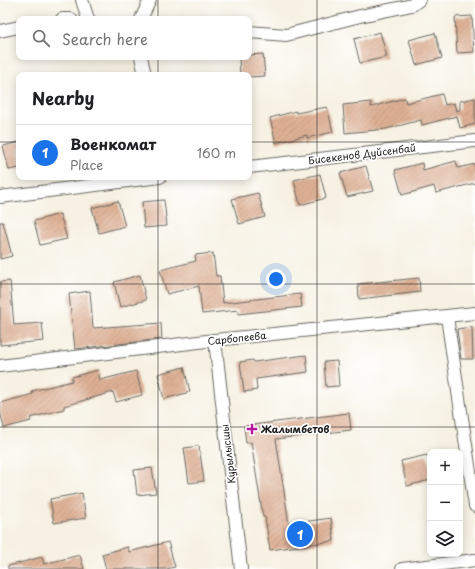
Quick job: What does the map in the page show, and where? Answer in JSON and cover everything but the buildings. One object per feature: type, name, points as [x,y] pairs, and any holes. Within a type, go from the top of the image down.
[{"type":"street","points":[[82,0],[87,16]]},
{"type":"street","points":[[142,16],[150,0]]},
{"type":"street","points":[[252,32],[286,36],[360,16],[412,5],[419,0]]},
{"type":"street","points":[[0,31],[16,28]]},
{"type":"street","points":[[142,60],[144,72]]},
{"type":"street","name":"Бисекенов Дуйсенбай","points":[[252,167],[475,141]]},
{"type":"street","points":[[0,197],[136,180]]},
{"type":"street","name":"Сарбопеева","points":[[0,366],[215,340],[475,314]]},
{"type":"street","points":[[447,317],[475,506]]},
{"type":"street","name":"Курылысшы","points":[[215,340],[241,569]]},
{"type":"street","points":[[402,569],[475,560]]},
{"type":"place","name":"Жалымбетов","points":[[252,429]]},
{"type":"place","name":"Военкомат","points":[[300,534]]}]
